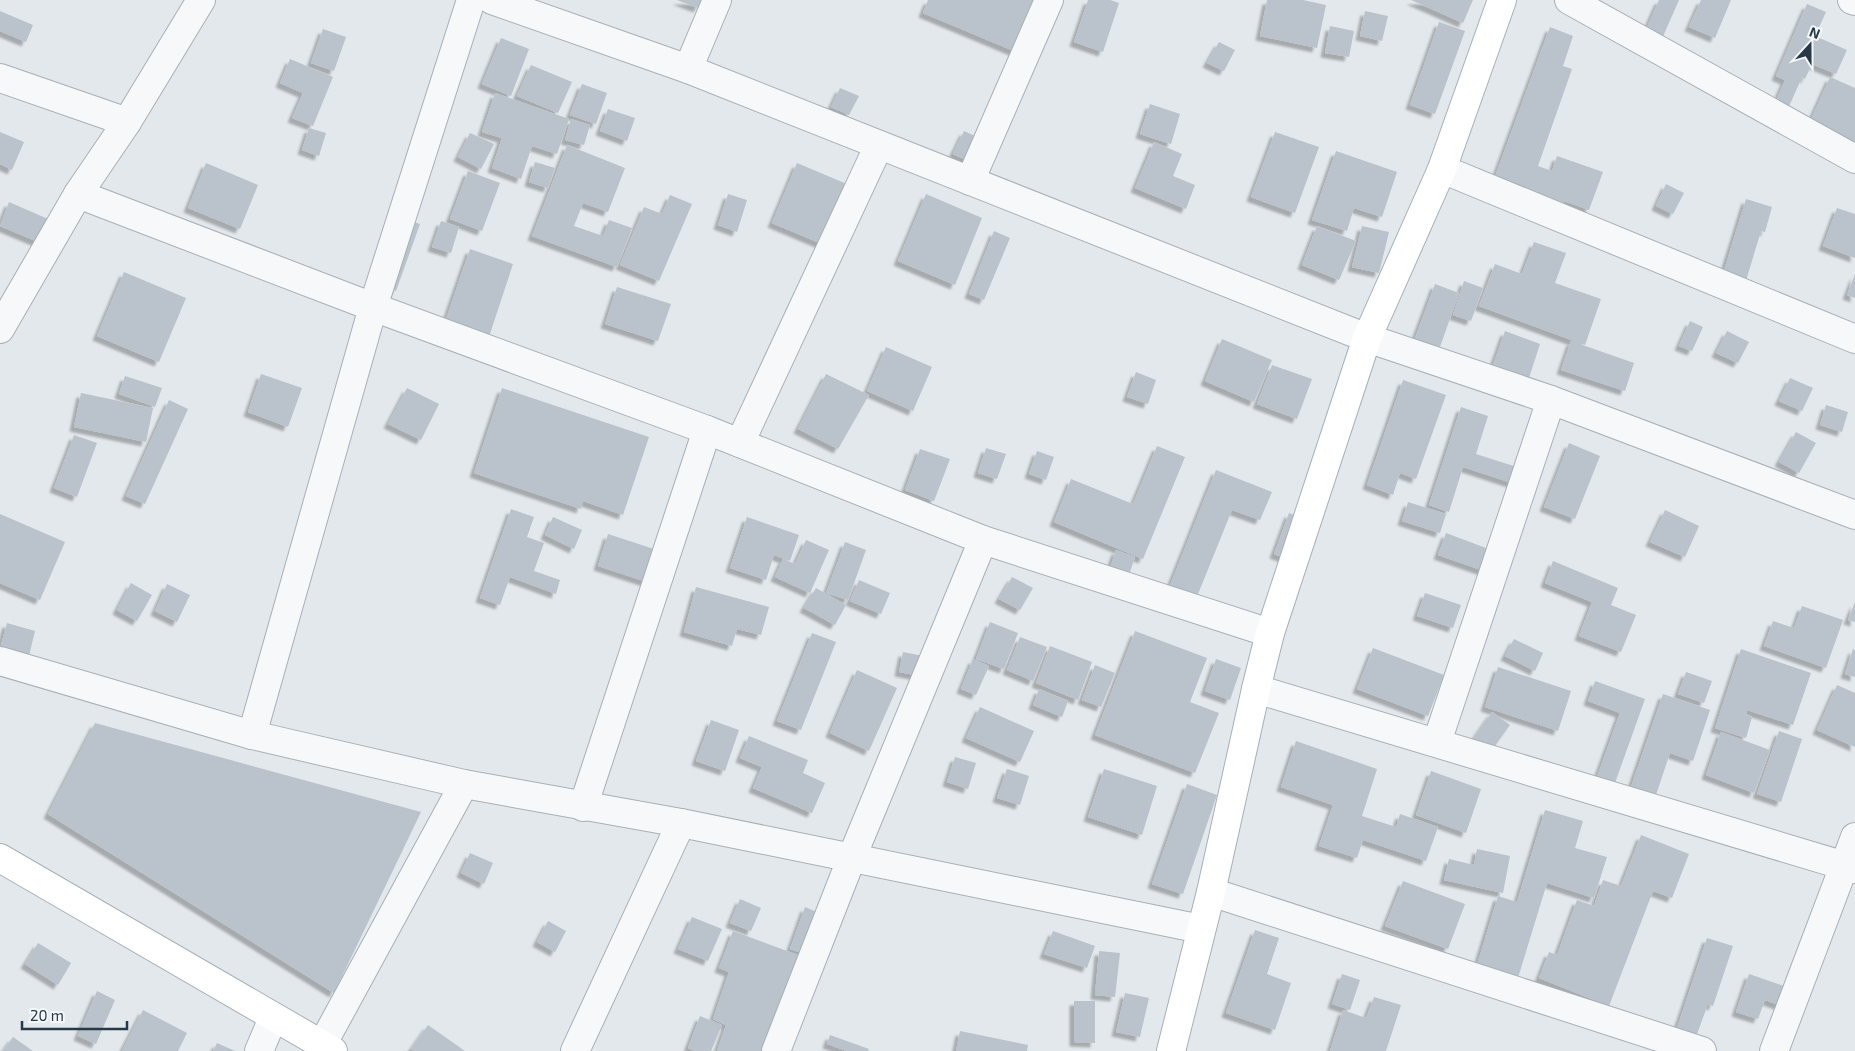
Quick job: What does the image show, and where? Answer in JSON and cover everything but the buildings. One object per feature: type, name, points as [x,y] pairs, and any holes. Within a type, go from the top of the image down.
[{"type":"street","points":[[0,329],[78,194],[127,122],[201,0]]},
{"type":"street","points":[[252,735],[373,307],[471,0]]},
{"type":"street","points":[[492,0],[688,69],[1367,338],[1551,400],[1855,515]]},
{"type":"street","points":[[688,69],[718,0]]},
{"type":"street","points":[[970,181],[1049,0]]},
{"type":"street","points":[[1170,1051],[1211,892],[1270,633],[1367,338],[1442,169],[1502,0]]},
{"type":"street","points":[[1569,0],[1855,159]]},
{"type":"street","points":[[0,78],[127,122]]},
{"type":"street","points":[[740,443],[878,145]]},
{"type":"street","points":[[1442,169],[1855,340]]},
{"type":"street","points":[[78,194],[373,307],[707,430],[982,540],[1270,633]]},
{"type":"street","points":[[1437,742],[1551,400]]},
{"type":"street","points":[[583,807],[707,430]]},
{"type":"street","points":[[776,1051],[852,857],[982,540]]},
{"type":"street","points":[[0,661],[252,735],[464,784],[583,807],[681,823],[1201,929]]},
{"type":"street","points":[[1256,689],[1849,867]]},
{"type":"street","points":[[0,858],[327,1048],[464,784]]},
{"type":"street","points":[[575,1051],[681,823]]},
{"type":"street","points":[[1774,1051],[1849,867],[1855,836]]},
{"type":"street","points":[[1211,892],[1702,1051]]},
{"type":"street","points":[[259,1051],[273,1018]]}]
